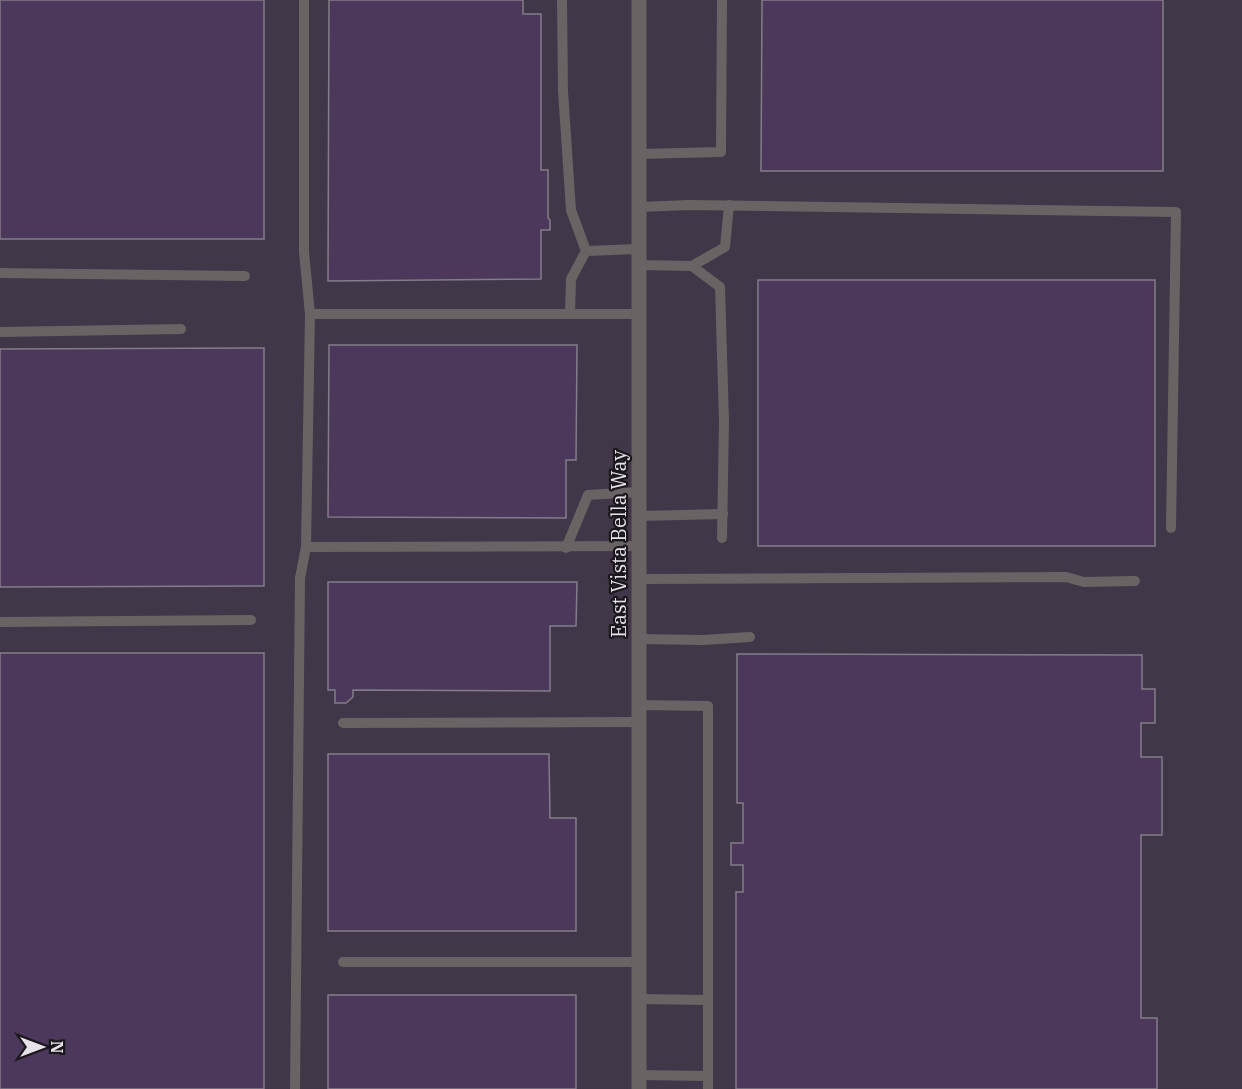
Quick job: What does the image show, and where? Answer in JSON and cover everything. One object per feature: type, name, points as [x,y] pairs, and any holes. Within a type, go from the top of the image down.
[{"type":"street","name":"East Vista Bella Way","points":[[639,0],[639,1082]]},
{"type":"lane","points":[[295,1089],[300,578],[306,547],[310,314],[304,252],[304,0]]},
{"type":"lane","points":[[562,0],[563,91],[571,210],[586,251],[571,279],[570,314]]},
{"type":"lane","points":[[639,154],[721,152],[722,0]]},
{"type":"lane","points":[[639,207],[729,205],[1176,212],[1171,528]]},
{"type":"lane","points":[[639,265],[692,266],[725,247],[729,205]]},
{"type":"lane","points":[[586,251],[639,249]]},
{"type":"lane","points":[[692,266],[720,287],[723,422],[722,537]]},
{"type":"lane","points":[[0,273],[244,276]]},
{"type":"lane","points":[[310,314],[639,314]]},
{"type":"lane","points":[[0,332],[181,329]]},
{"type":"lane","points":[[566,548],[588,495],[639,492]]},
{"type":"lane","points":[[639,516],[723,514]]},
{"type":"lane","points":[[306,547],[639,546]]},
{"type":"lane","points":[[639,579],[1066,576],[1084,582],[1135,581]]},
{"type":"lane","points":[[0,622],[251,620]]},
{"type":"lane","points":[[639,639],[703,640],[750,637]]},
{"type":"lane","points":[[639,705],[708,706],[708,1089]]},
{"type":"lane","points":[[343,723],[639,722]]},
{"type":"lane","points":[[343,962],[639,962]]},
{"type":"lane","points":[[639,999],[708,1000]]},
{"type":"lane","points":[[639,1082],[708,1076]]},
{"type":"shaded area","points":[[0,0],[1242,0],[1242,1089],[0,1089]]},
{"type":"building","points":[[0,0],[264,0],[264,239],[0,239]]},
{"type":"building","points":[[329,0],[523,0],[523,14],[541,14],[541,170],[548,170],[550,230],[541,230],[541,279],[328,281]]},
{"type":"building","points":[[762,0],[1163,0],[1163,171],[761,171]]},
{"type":"building","points":[[758,280],[1155,280],[1155,546],[758,546]]},
{"type":"building","points":[[329,345],[577,345],[576,460],[566,460],[566,518],[328,517]]},
{"type":"building","points":[[264,348],[264,586],[0,587],[0,349]]},
{"type":"building","points":[[328,582],[577,582],[576,626],[550,626],[550,691],[353,690],[353,697],[346,703],[335,703],[335,690],[328,690]]},
{"type":"building","points":[[0,653],[264,653],[264,1089],[0,1089]]},
{"type":"building","points":[[737,654],[1142,655],[1142,689],[1155,689],[1155,723],[1141,723],[1141,757],[1162,757],[1162,835],[1141,835],[1141,1018],[1157,1018],[1157,1089],[736,1089],[736,892],[743,892],[743,865],[731,865],[731,843],[743,843],[743,803],[737,803]]},
{"type":"building","points":[[328,754],[549,754],[550,818],[576,818],[576,931],[328,931]]},
{"type":"building","points":[[328,995],[576,995],[576,1089],[328,1089]]}]
